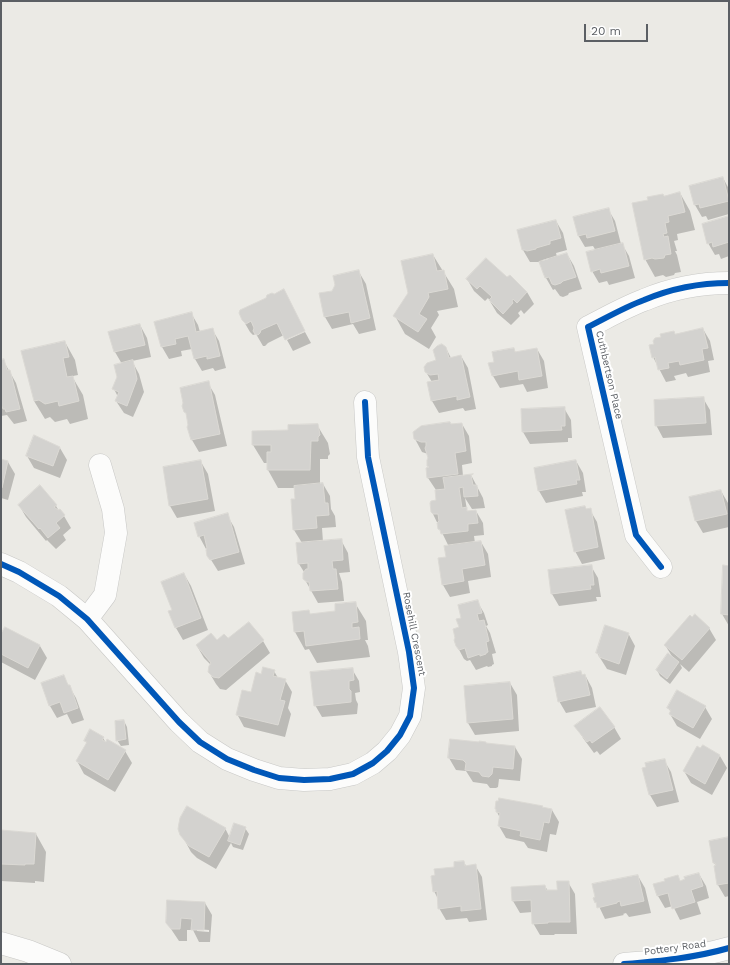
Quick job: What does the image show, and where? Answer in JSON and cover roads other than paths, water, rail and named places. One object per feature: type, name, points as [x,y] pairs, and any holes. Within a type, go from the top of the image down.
[{"type":"street","name":"Cuthbertson Place","points":[[661,567],[636,534],[588,327],[651,297],[684,288],[713,283],[729,283]]},
{"type":"street","name":"Rosehill Crescent","points":[[1,564],[19,572],[59,596],[87,619],[179,722],[200,742],[227,759],[272,776],[304,780],[330,780],[353,774],[373,763],[387,751],[400,735],[410,716],[414,688],[409,652],[368,457],[365,402]]},
{"type":"street","points":[[87,619],[105,596],[116,533],[113,509],[100,465]]},
{"type":"street","points":[[1,943],[28,951],[60,964]]},
{"type":"street","name":"Pottery Road","points":[[624,964],[679,959],[710,954],[729,948]]}]
